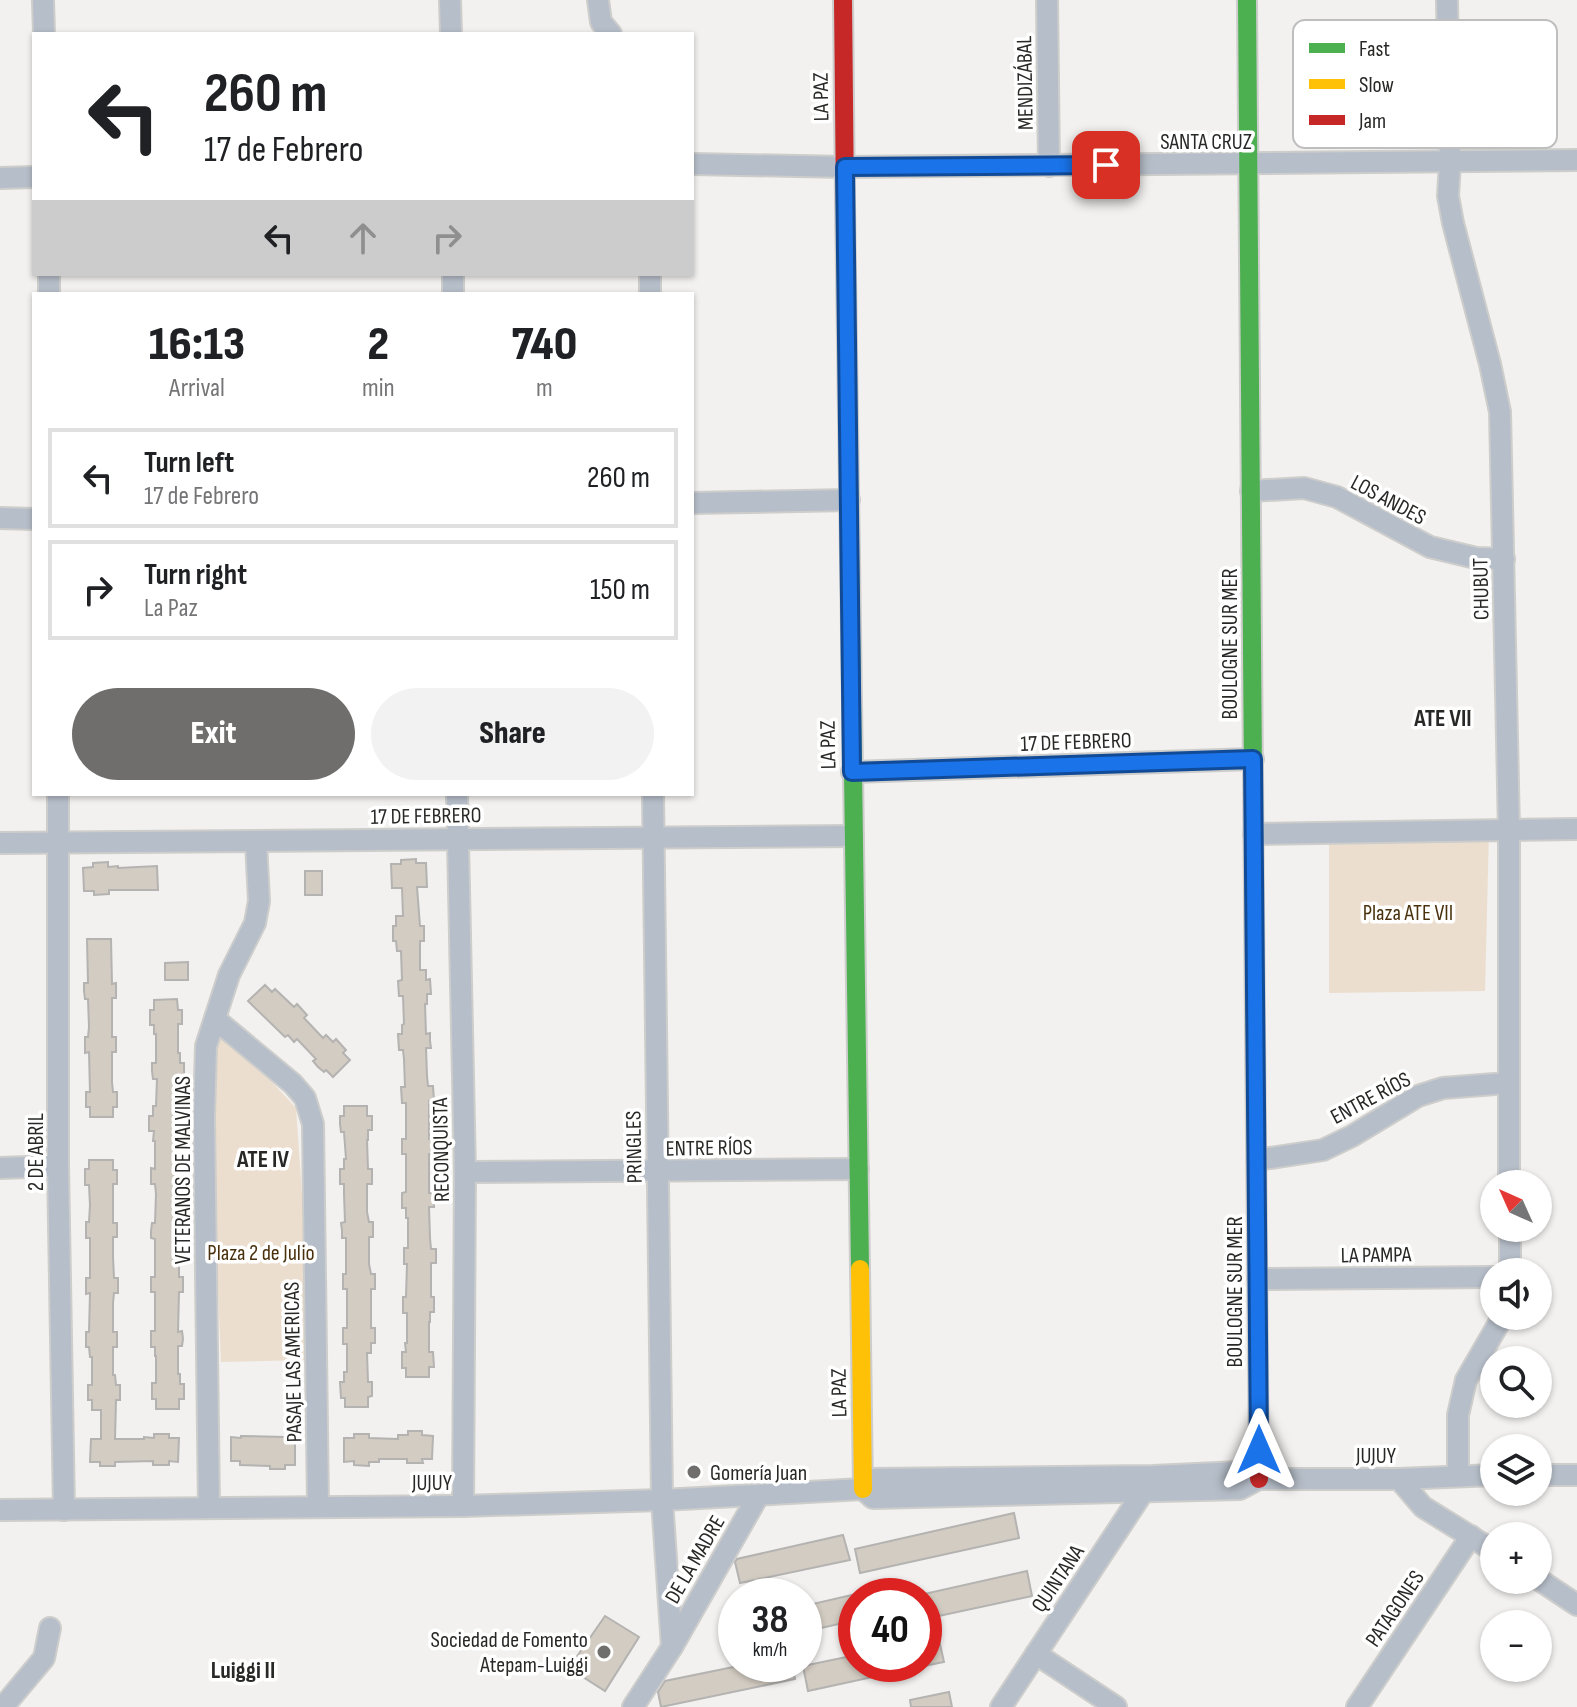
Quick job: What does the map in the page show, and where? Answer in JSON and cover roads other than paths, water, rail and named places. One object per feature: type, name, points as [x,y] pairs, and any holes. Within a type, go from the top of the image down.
[{"type":"street","points":[[43,0],[44,32]]},
{"type":"street","points":[[450,0],[451,32]]},
{"type":"street","points":[[598,0],[601,22],[609,32]]},
{"type":"street","name":"LA PAZ","points":[[843,0],[863,1489]]},
{"type":"street","name":"MENDIZÁBAL","points":[[1047,0],[1049,166]]},
{"type":"street","name":"BOULOGNE SUR MER","points":[[1247,0],[1259,1479]]},
{"type":"street","name":"CHUBUT","points":[[1447,0],[1447,20]]},
{"type":"street","name":"CHUBUT","points":[[1450,148],[1448,196],[1453,223],[1500,412],[1509,831],[1509,1170]]},
{"type":"street","name":"SANTA CRUZ","points":[[694,164],[845,167],[1577,160]]},
{"type":"street","points":[[0,178],[32,177]]},
{"type":"street","name":"LOS ANDES","points":[[1251,491],[1304,488],[1337,497],[1430,547],[1476,558],[1504,559]]},
{"type":"street","points":[[694,503],[849,500]]},
{"type":"street","points":[[0,518],[32,519]]},
{"type":"street","name":"17 DE FEBRERO","points":[[852,772],[1253,759]]},
{"type":"street","name":"2 DE ABRIL","points":[[58,796],[58,1166],[64,1510]]},
{"type":"street","name":"RECONQUISTA","points":[[457,796],[465,1172],[463,1506]]},
{"type":"street","name":"PRINGLES","points":[[653,796],[662,1500]]},
{"type":"street","points":[[1254,834],[1577,829]]},
{"type":"street","name":"17 DE FEBRERO","points":[[0,843],[853,836]]},
{"type":"street","name":"VETERANOS DE MALVINAS","points":[[209,1508],[204,1116],[206,1046],[229,975],[255,923],[259,901],[256,842]]},
{"type":"street","name":"PASAJE LAS AMERICAS","points":[[215,1019],[293,1084],[305,1098],[313,1124],[318,1506]]},
{"type":"street","name":"ENTRE RÍOS","points":[[1257,1160],[1323,1150],[1418,1096],[1443,1088],[1508,1083]]},
{"type":"street","points":[[0,1168],[58,1166]]},
{"type":"street","name":"ENTRE RÍOS","points":[[465,1172],[858,1169]]},
{"type":"street","name":"LA PAMPA","points":[[1258,1279],[1480,1277]]},
{"type":"street","points":[[1458,1475],[1458,1415],[1466,1380],[1495,1330]]},
{"type":"street","name":"JUJUY","points":[[0,1510],[463,1506],[662,1500],[863,1489],[873,1479],[1148,1484],[1240,1472],[1259,1479],[1399,1479],[1480,1475]]},
{"type":"street","points":[[1552,1475],[1577,1475]]},
{"type":"street","points":[[1399,1479],[1423,1507],[1480,1542]]},
{"type":"street","name":"QUINTANA","points":[[1001,1707],[1148,1484]]},
{"type":"street","name":"DE LA MADRE","points":[[633,1707],[672,1647],[758,1496]]},
{"type":"street","name":"DE LA MADRE","points":[[662,1500],[672,1647]]},
{"type":"street","name":"PATAGONES","points":[[1357,1707],[1471,1536]]},
{"type":"street","points":[[1552,1588],[1577,1605]]},
{"type":"street","points":[[3,1707],[44,1658],[50,1628]]},
{"type":"street","points":[[1036,1654],[1116,1707]]},
{"type":"place","name":"Gomería Juan","points":[[694,1472]]},
{"type":"place","name":"Sociedad de Fomento Atepam-Luiggi","points":[[604,1652]]},
{"type":"district","name":"ATE VII","points":[[1443,718]]},
{"type":"district","name":"ATE IV","points":[[263,1159]]},
{"type":"district","name":"Luiggi II","points":[[243,1670]]},
{"type":"park label","name":"Plaza ATE VII","points":[[1408,912]]},
{"type":"park label","name":"Plaza 2 de Julio","points":[[261,1252]]}]
